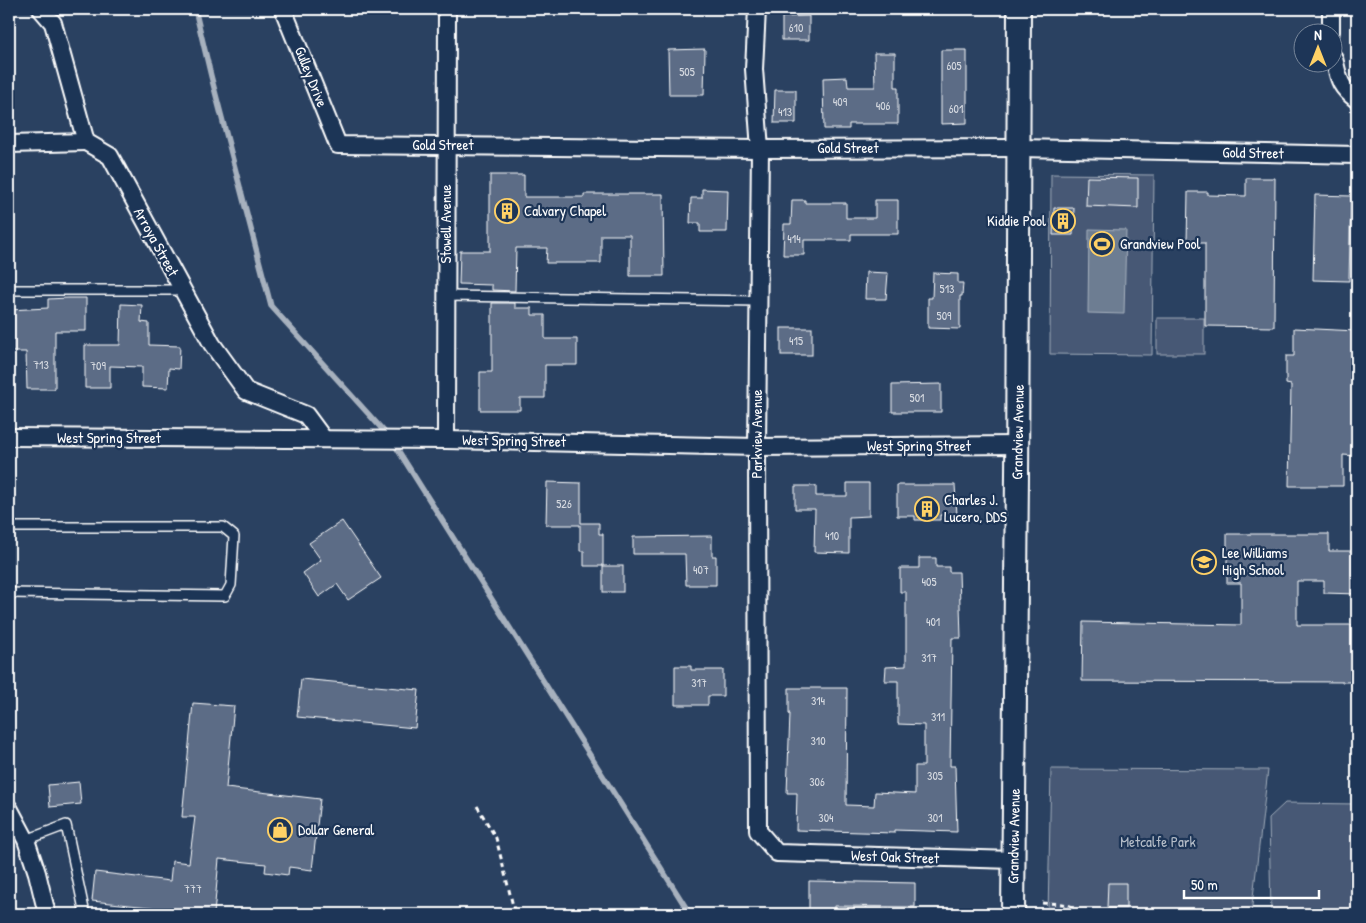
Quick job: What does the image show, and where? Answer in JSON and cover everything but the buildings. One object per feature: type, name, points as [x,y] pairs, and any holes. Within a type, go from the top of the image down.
[{"type":"main road","name":"Grandview Avenue","points":[[1013,914],[1018,445],[1019,9]]},
{"type":"street","points":[[9,144],[86,142],[53,23],[41,9]]},
{"type":"street","name":"Gulley Drive","points":[[283,9],[338,145]]},
{"type":"street","name":"Stowell Avenue","points":[[446,440],[447,9]]},
{"type":"street","name":"Parkview Avenue","points":[[757,9],[754,69],[760,148],[757,447],[758,831],[777,853]]},
{"type":"street","points":[[1331,9],[1331,22]]},
{"type":"street","points":[[1337,72],[1339,82],[1346,92],[1357,100]]},
{"type":"street","name":"Arroya Street","points":[[86,142],[110,156],[212,344],[246,391],[306,415],[323,438]]},
{"type":"street","name":"Gold Street","points":[[338,145],[1019,148],[1357,155]]},
{"type":"street","name":"West Spring Street","points":[[9,437],[323,438],[757,447],[1018,445]]},
{"type":"street","points":[[9,808],[26,840],[37,873],[47,914]]},
{"type":"street","name":"West Oak Street","points":[[777,853],[1014,860]]},
{"type":"lane","points":[[9,290],[182,290]]},
{"type":"lane","points":[[446,296],[758,300]]},
{"type":"lane","points":[[9,527],[224,527],[234,536],[231,585],[225,596],[9,593]]},
{"type":"lane","points":[[26,840],[66,825],[86,914]]},
{"type":"path","points":[[477,806],[496,838],[515,914]]},
{"type":"path","points":[[1042,903],[1070,905],[1080,914]]},
{"type":"green space","name":"Grandview Pool","points":[[1051,174],[1154,175],[1152,355],[1050,354]]},
{"type":"green space","points":[[1157,318],[1204,318],[1204,354],[1157,354]]},
{"type":"green space","name":"Metcalfe Park","points":[[1051,769],[1268,770],[1251,914],[1048,914]]},
{"type":"green space","points":[[1285,803],[1357,804],[1357,914],[1271,914],[1269,818]]},
{"type":"shaded area","points":[[1089,229],[1126,230],[1124,314],[1088,313]]},
{"type":"waterway","points":[[195,9],[271,306],[391,439],[690,914]]},
{"type":"place","name":"Calvary Chapel","points":[[507,211]]},
{"type":"place","name":"Kiddie Pool","points":[[1063,221]]},
{"type":"place","name":"Grandview Pool","points":[[1102,244]]},
{"type":"place","name":"Charles J. Lucero, DDS","points":[[927,509]]},
{"type":"place","name":"Lee Williams High School","points":[[1204,562]]},
{"type":"place","name":"Dollar General","points":[[280,830]]}]
